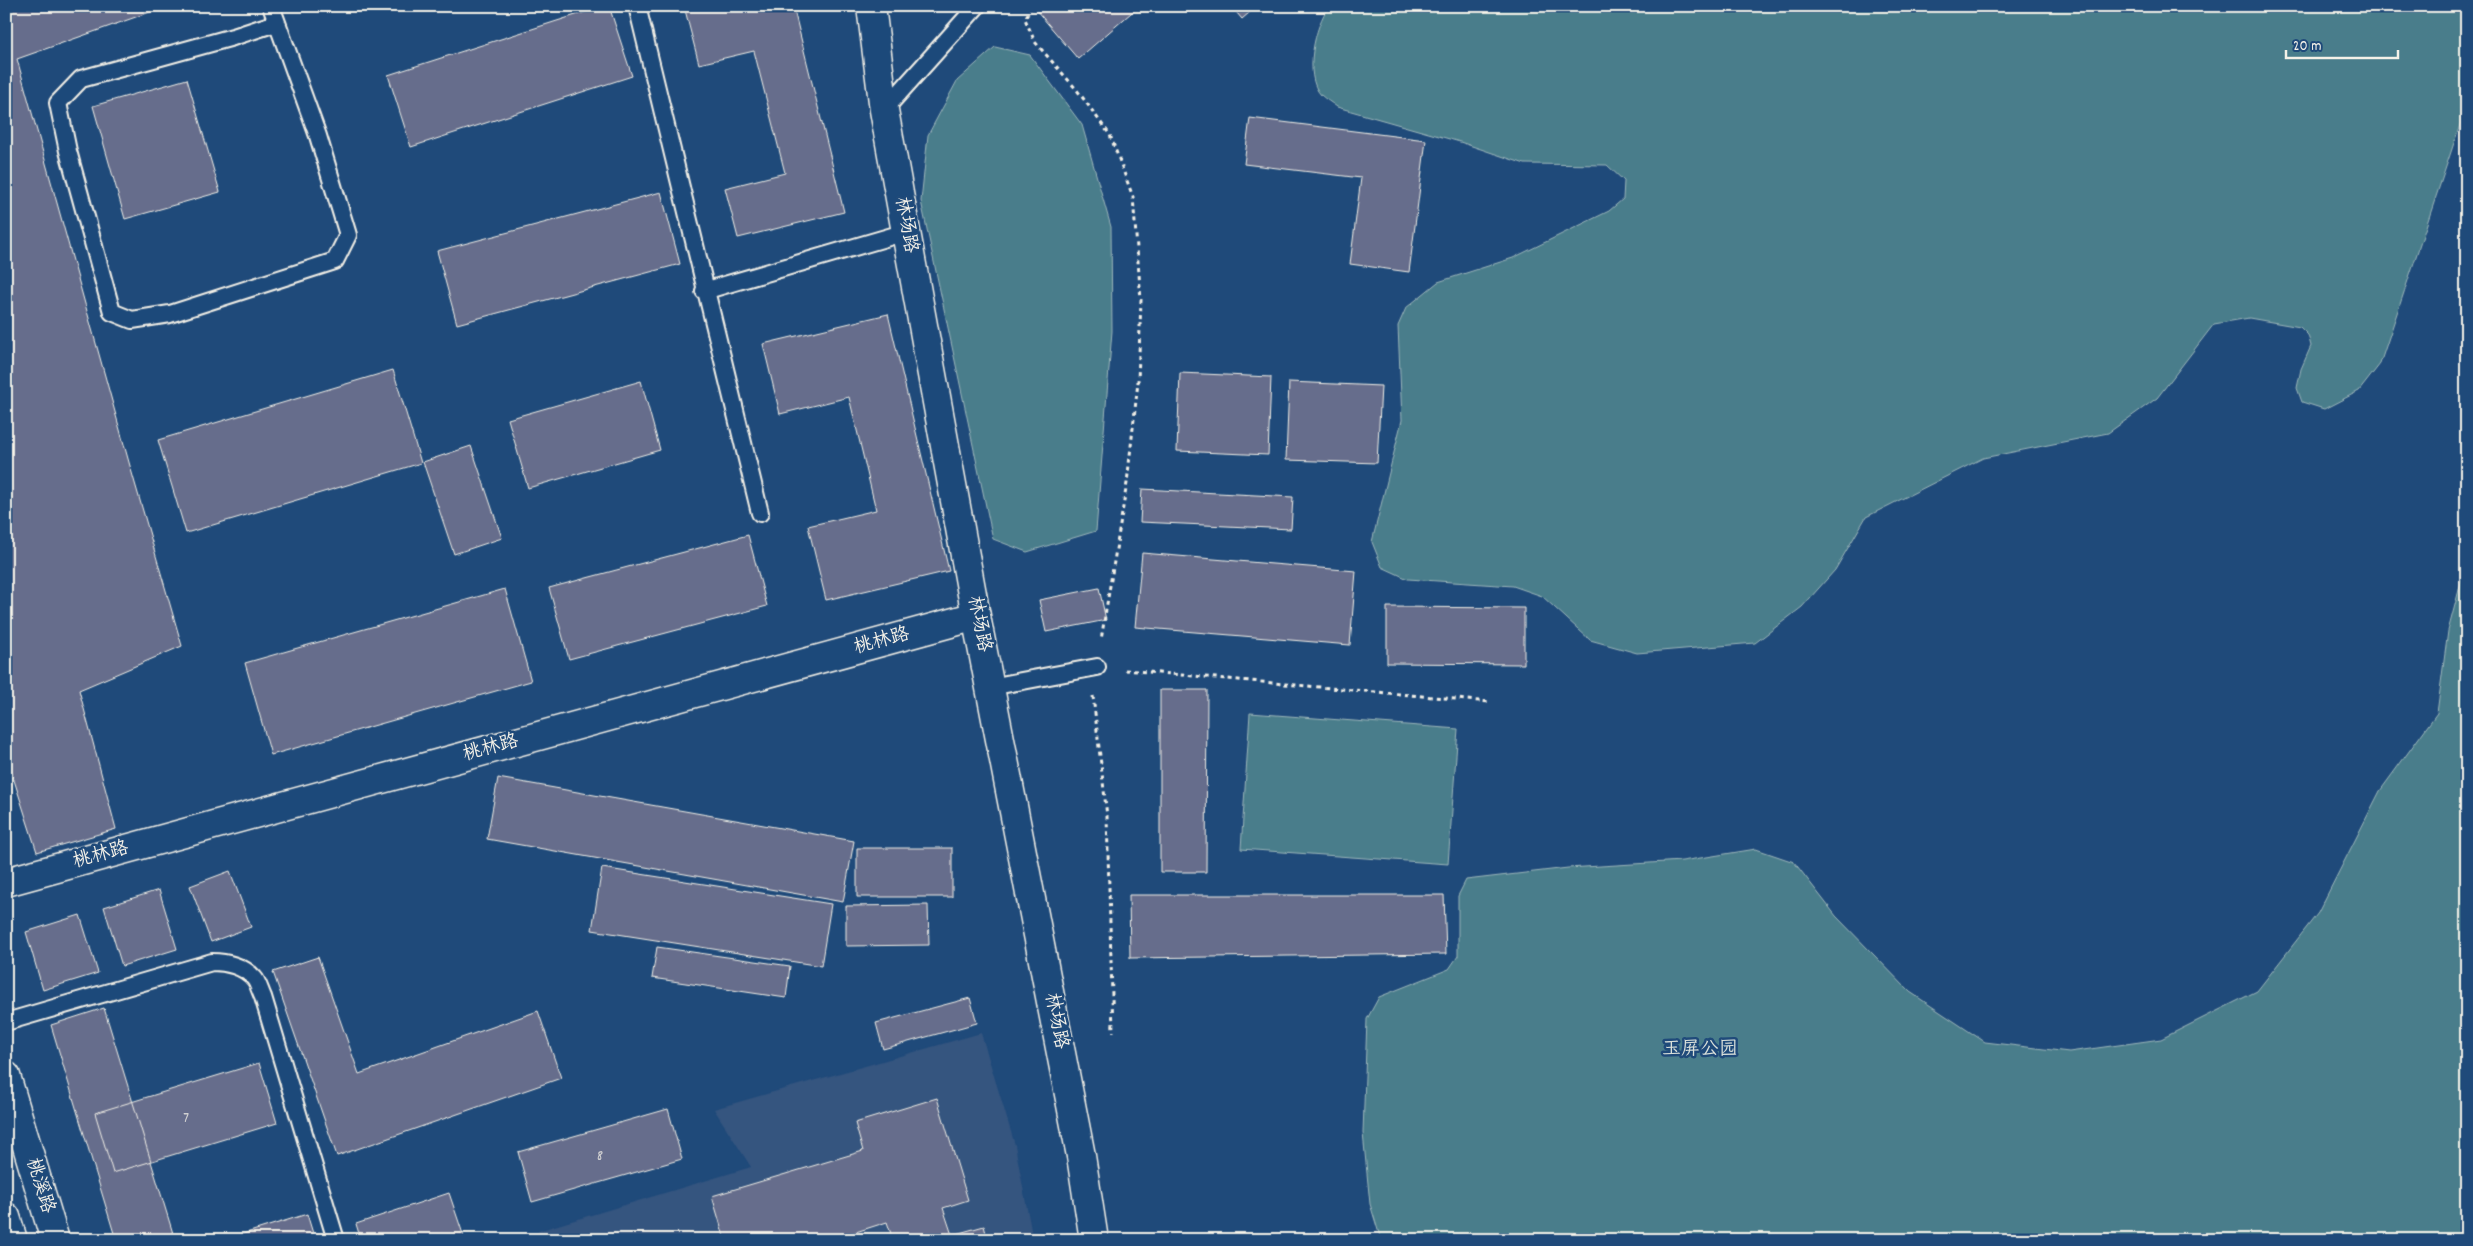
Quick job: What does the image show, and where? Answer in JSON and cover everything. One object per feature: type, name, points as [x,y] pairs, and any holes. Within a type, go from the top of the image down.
[{"type":"street","name":"林场路","points":[[871,6],[884,110],[906,232],[976,616],[1081,1156],[1094,1240]]},
{"type":"street","name":"桃林路","points":[[6,882],[976,616]]},
{"type":"street","name":"桃溪路","points":[[6,1076],[55,1240]]},
{"type":"street","points":[[6,1217],[13,1240]]},
{"type":"lane","points":[[271,6],[318,136],[348,234],[335,261],[170,314],[132,320],[112,312],[68,151],[58,103],[81,78],[233,37],[276,23]]},
{"type":"lane","points":[[637,6],[704,291],[760,513]]},
{"type":"lane","points":[[884,110],[977,6]]},
{"type":"lane","points":[[704,291],[906,232]]},
{"type":"lane","points":[[990,687],[1097,668]]},
{"type":"lane","points":[[6,1022],[212,962],[226,962],[241,969],[254,978],[263,997],[336,1240]]},
{"type":"path","points":[[1032,6],[1025,19],[1035,42],[1077,90],[1110,134],[1133,197],[1141,300],[1138,382],[1128,483],[1093,694],[1107,816],[1113,1032]]},
{"type":"path","points":[[1097,668],[1490,702]]},
{"type":"shaded area","points":[[981,1033],[1015,1145],[1033,1240],[541,1240],[538,1231],[751,1167],[714,1109]]},
{"type":"green space","points":[[1329,6],[2467,6],[2467,104],[2380,364],[2359,391],[2324,409],[2302,402],[2297,388],[2301,369],[2311,346],[2308,335],[2300,327],[2249,318],[2214,324],[2157,398],[2108,433],[1983,458],[1866,517],[1835,570],[1802,607],[1755,643],[1637,653],[1590,640],[1542,596],[1513,586],[1408,579],[1382,567],[1372,542],[1402,420],[1398,326],[1406,308],[1438,282],[1513,258],[1609,211],[1623,199],[1624,181],[1607,165],[1525,164],[1460,142],[1337,107],[1321,95],[1313,76],[1312,64],[1319,25]]},
{"type":"green space","points":[[995,47],[1030,55],[1082,125],[1111,227],[1112,331],[1096,531],[1027,552],[993,539],[921,201],[928,135],[957,81]]},
{"type":"green space","name":"玉屏公园","points":[[2467,560],[2467,1240],[1381,1240],[1370,1204],[1363,1133],[1367,1019],[1379,997],[1449,969],[1458,956],[1458,896],[1466,880],[1568,868],[1682,861],[1756,849],[1794,862],[1836,916],[1910,992],[1985,1042],[2069,1052],[2161,1039],[2257,991],[2318,913],[2380,791],[2437,713],[2448,631]]},
{"type":"green space","points":[[1250,713],[1458,729],[1448,864],[1241,849]]},
{"type":"building","points":[[6,6],[167,6],[17,59],[182,646],[79,690],[116,829],[37,852],[6,755]]},
{"type":"building","points":[[609,6],[632,76],[411,147],[388,75]]},
{"type":"building","points":[[684,6],[793,6],[844,212],[738,238],[725,188],[785,173],[754,51],[699,64]]},
{"type":"building","points":[[1041,6],[1139,6],[1078,59],[1036,10]]},
{"type":"building","points":[[1231,6],[1257,6],[1242,19]]},
{"type":"building","points":[[187,79],[220,192],[125,219],[93,106]]},
{"type":"building","points":[[1250,118],[1426,140],[1409,272],[1350,264],[1361,178],[1244,164]]},
{"type":"building","points":[[661,192],[680,264],[457,324],[437,251]]},
{"type":"building","points":[[888,314],[949,571],[826,600],[808,526],[876,510],[849,397],[780,414],[763,344]]},
{"type":"building","points":[[393,370],[421,463],[186,533],[158,440]]},
{"type":"building","points":[[1180,373],[1271,377],[1268,455],[1177,451]]},
{"type":"building","points":[[641,381],[660,450],[528,488],[508,419]]},
{"type":"building","points":[[1289,382],[1381,386],[1377,463],[1286,460]]},
{"type":"building","points":[[471,446],[502,538],[454,554],[423,462]]},
{"type":"building","points":[[1142,489],[1293,497],[1291,529],[1140,522]]},
{"type":"building","points":[[748,535],[767,606],[569,659],[549,588]]},
{"type":"building","points":[[1142,553],[1356,571],[1350,645],[1135,627]]},
{"type":"building","points":[[1099,588],[1106,620],[1046,632],[1039,600]]},
{"type":"building","points":[[505,589],[531,681],[271,755],[245,663]]},
{"type":"building","points":[[1387,607],[1524,608],[1524,664],[1387,663]]},
{"type":"building","points":[[1160,690],[1207,690],[1206,872],[1160,872]]},
{"type":"building","points":[[498,778],[854,841],[843,902],[487,839]]},
{"type":"building","points":[[857,848],[952,848],[952,897],[857,897]]},
{"type":"building","points":[[602,868],[831,904],[821,966],[592,930]]},
{"type":"building","points":[[230,871],[251,927],[211,942],[190,886]]},
{"type":"building","points":[[159,890],[177,949],[122,966],[104,907]]},
{"type":"building","points":[[1129,895],[1444,895],[1446,954],[1130,958]]},
{"type":"building","points":[[928,905],[929,945],[846,946],[846,906]]},
{"type":"building","points":[[80,915],[98,973],[43,990],[26,932]]},
{"type":"building","points":[[657,947],[790,966],[786,998],[652,978]]},
{"type":"building","points":[[318,957],[359,1074],[538,1011],[561,1078],[337,1156],[273,972]]},
{"type":"building","points":[[970,998],[977,1023],[883,1049],[876,1023]]},
{"type":"building","points":[[104,1008],[175,1240],[116,1240],[51,1025]]},
{"type":"building","points":[[259,1063],[277,1123],[113,1173],[95,1113]]},
{"type":"building","points":[[937,1098],[968,1200],[943,1208],[952,1235],[984,1226],[988,1240],[893,1240],[887,1222],[831,1240],[725,1240],[712,1196],[863,1151],[855,1123]]},
{"type":"building","points":[[668,1109],[682,1159],[532,1202],[518,1152]]},
{"type":"building","points":[[449,1193],[465,1240],[361,1240],[356,1224]]},
{"type":"building","points":[[307,1214],[315,1240],[224,1240]]}]
